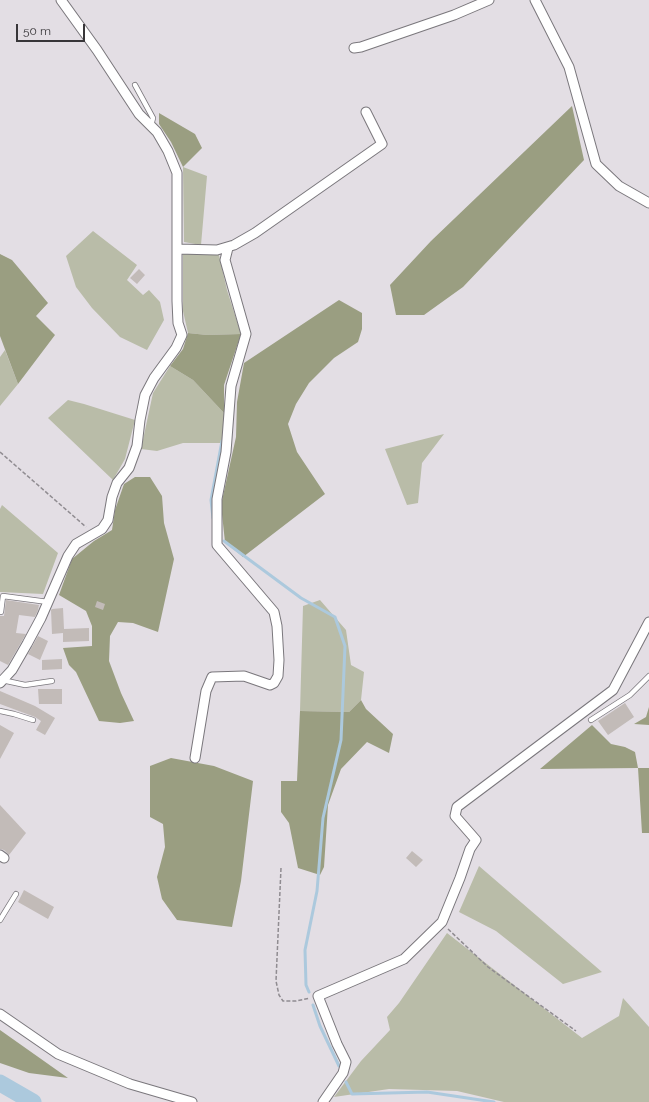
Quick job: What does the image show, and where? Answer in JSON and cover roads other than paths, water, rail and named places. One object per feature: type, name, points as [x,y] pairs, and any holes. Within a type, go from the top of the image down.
[{"type":"street","points":[[1,681],[12,670],[27,644],[48,602],[68,556],[76,544],[102,529],[108,520],[112,497],[117,483],[129,468],[137,446],[145,395],[154,378],[176,348],[182,335],[178,323],[177,301],[177,173],[168,151],[157,132],[139,114],[97,50],[61,0]]},
{"type":"street","points":[[354,48],[361,48],[489,0]]},
{"type":"street","points":[[535,0],[569,67],[596,164],[619,186],[649,203]]},
{"type":"street","points":[[178,249],[216,250],[228,248],[255,233],[382,144],[366,112]]},
{"type":"street","points":[[195,758],[206,691],[212,677],[244,676],[270,685],[274,684],[278,676],[279,660],[277,626],[274,612],[217,545],[216,499],[226,452],[231,386],[246,334],[225,260],[228,248]]},
{"type":"street","points":[[323,1102],[343,1074],[346,1062],[337,1044],[318,996],[404,959],[442,922],[470,849],[476,840],[455,816],[457,807],[613,690],[649,622]]},
{"type":"street","points":[[0,1014],[58,1054],[130,1084],[192,1102]]},
{"type":"lane","points":[[135,85],[154,118],[151,126]]},
{"type":"lane","points":[[1,612],[3,596],[48,602]]},
{"type":"lane","points":[[591,720],[630,695],[649,676]]},
{"type":"lane","points":[[1,681],[25,685],[52,681]]},
{"type":"lane","points":[[0,711],[33,720]]},
{"type":"lane","points":[[0,920],[16,894]]},
{"type":"waterway","points":[[213,518],[211,500],[222,441]]},
{"type":"waterway","points":[[224,541],[301,598],[335,617],[345,646],[341,740],[323,818],[317,891],[305,950],[306,985],[309,992]]},
{"type":"waterway","points":[[313,1005],[320,1026],[339,1066]]},
{"type":"waterway","points":[[346,1082],[352,1094],[427,1092],[494,1102]]},
{"type":"waterway","points":[[0,1083],[33,1102]]}]
